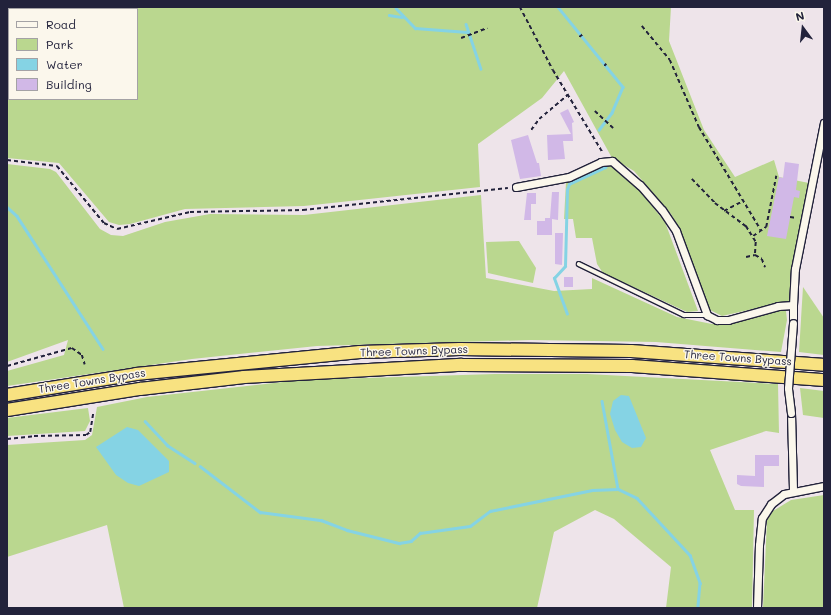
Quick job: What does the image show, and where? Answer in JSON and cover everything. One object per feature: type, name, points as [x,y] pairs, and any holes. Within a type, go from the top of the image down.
[{"type":"highway","name":"Three Towns Bypass","points":[[7,395],[144,373],[383,352],[483,349],[631,351],[824,365]]},
{"type":"highway","name":"Three Towns Bypass","points":[[7,410],[140,389],[244,377],[462,365],[632,366],[824,380]]},
{"type":"street","points":[[794,491],[791,412],[788,388],[793,323],[792,305],[795,269],[824,123]]},
{"type":"street","points":[[516,187],[569,177],[607,160],[612,161],[628,172],[662,210],[676,231],[707,315],[717,320],[728,320],[778,306],[792,305]]},
{"type":"street","points":[[757,608],[759,545],[762,518],[776,499],[794,491],[824,486]]},
{"type":"lane","points":[[579,264],[684,315],[707,315]]},
{"type":"path","points":[[520,7],[568,95],[607,160]]},
{"type":"path","points":[[642,26],[670,60],[699,127],[761,230]]},
{"type":"path","points":[[461,38],[470,36],[487,28]]},
{"type":"path","points":[[579,37],[582,34]]},
{"type":"path","points":[[531,130],[539,119],[568,95]]},
{"type":"path","points":[[595,111],[613,127]]},
{"type":"path","points":[[7,160],[57,166],[104,223],[117,230],[190,212],[303,210],[516,187]]},
{"type":"path","points":[[752,236],[766,227],[776,176]]},
{"type":"path","points":[[692,179],[724,211],[741,222],[756,242],[755,255]]},
{"type":"path","points":[[724,211],[742,202]]},
{"type":"path","points":[[746,257],[755,255],[762,259],[765,267]]},
{"type":"path","points":[[7,366],[72,348],[82,355],[86,365]]},
{"type":"path","points":[[7,439],[34,436],[86,435],[90,432],[93,412]]},
{"type":"green space","points":[[7,7],[671,7],[669,41],[704,130],[735,177],[774,160],[779,177],[809,183],[791,273],[789,301],[722,316],[706,308],[678,226],[671,214],[634,171],[612,158],[564,71],[542,98],[478,144],[480,187],[304,206],[185,209],[130,224],[119,225],[109,222],[59,163],[7,158]]},
{"type":"green space","points":[[7,164],[50,169],[56,172],[100,229],[111,235],[123,236],[165,222],[210,214],[304,215],[481,195],[486,278],[554,291],[592,289],[592,278],[677,317],[712,324],[723,323],[782,308],[786,311],[787,320],[781,352],[656,342],[531,340],[317,346],[192,359],[7,386],[7,371],[64,355],[68,340],[7,362]]},
{"type":"green space","points":[[610,164],[635,185],[665,222],[698,311],[687,312],[603,273],[597,264],[592,238],[576,238],[573,219],[564,219],[566,182]]},
{"type":"green space","points":[[519,241],[536,268],[533,283],[488,273],[486,242]]},
{"type":"green space","points":[[803,287],[824,318],[824,355],[799,352]]},
{"type":"green space","points":[[495,374],[587,374],[778,384],[779,433],[766,431],[710,450],[735,510],[754,510],[752,608],[666,608],[671,567],[614,519],[595,510],[554,532],[537,608],[124,608],[107,525],[7,557],[7,445],[85,440],[92,435],[97,407],[147,397],[301,380]]},
{"type":"green space","points":[[800,388],[824,391],[824,418],[803,415]]},
{"type":"green space","points":[[88,408],[90,421],[85,431],[7,436],[7,418]]},
{"type":"green space","points":[[824,495],[824,608],[763,608],[767,520],[773,511],[791,500]]},
{"type":"water","points":[[621,395],[629,396],[646,438],[641,447],[632,448],[622,442],[615,430],[610,414],[613,401]]},
{"type":"water","points":[[127,427],[138,430],[169,461],[169,472],[139,486],[128,483],[116,475],[96,447]]},
{"type":"building","points":[[568,109],[574,122],[572,123],[573,141],[563,141],[565,159],[548,160],[547,135],[571,134],[560,113]]},
{"type":"building","points":[[528,135],[537,163],[539,163],[541,176],[520,179],[511,140]]},
{"type":"building","points":[[785,162],[799,164],[796,190],[800,191],[799,198],[794,197],[786,239],[767,236],[779,177],[783,178]]},
{"type":"building","points":[[552,192],[559,192],[558,220],[552,219],[552,235],[537,235],[537,221],[545,221],[545,218],[550,218]]},
{"type":"building","points":[[527,193],[536,193],[536,204],[531,204],[531,220],[524,220]]},
{"type":"building","points":[[555,233],[563,233],[562,265],[555,264]]},
{"type":"building","points":[[564,277],[573,277],[573,287],[564,287]]},
{"type":"building","points":[[755,455],[779,455],[779,466],[764,466],[764,487],[741,486],[737,484],[737,475],[755,476]]},
{"type":"waterway","points":[[558,7],[623,87],[612,113],[599,130]]},
{"type":"waterway","points":[[396,8],[415,28],[467,32]]},
{"type":"waterway","points":[[389,15],[402,17]]},
{"type":"waterway","points":[[466,24],[481,69]]},
{"type":"waterway","points":[[567,314],[554,278],[565,266],[567,190],[569,184],[605,167]]},
{"type":"waterway","points":[[7,207],[17,216],[103,349]]},
{"type":"waterway","points":[[602,401],[618,489]]},
{"type":"waterway","points":[[145,421],[167,445],[195,463]]},
{"type":"waterway","points":[[200,466],[260,512],[321,520],[347,530],[399,543],[411,541],[420,533],[470,526],[490,511],[592,490],[618,489],[637,498],[690,555],[700,583],[698,608]]}]
